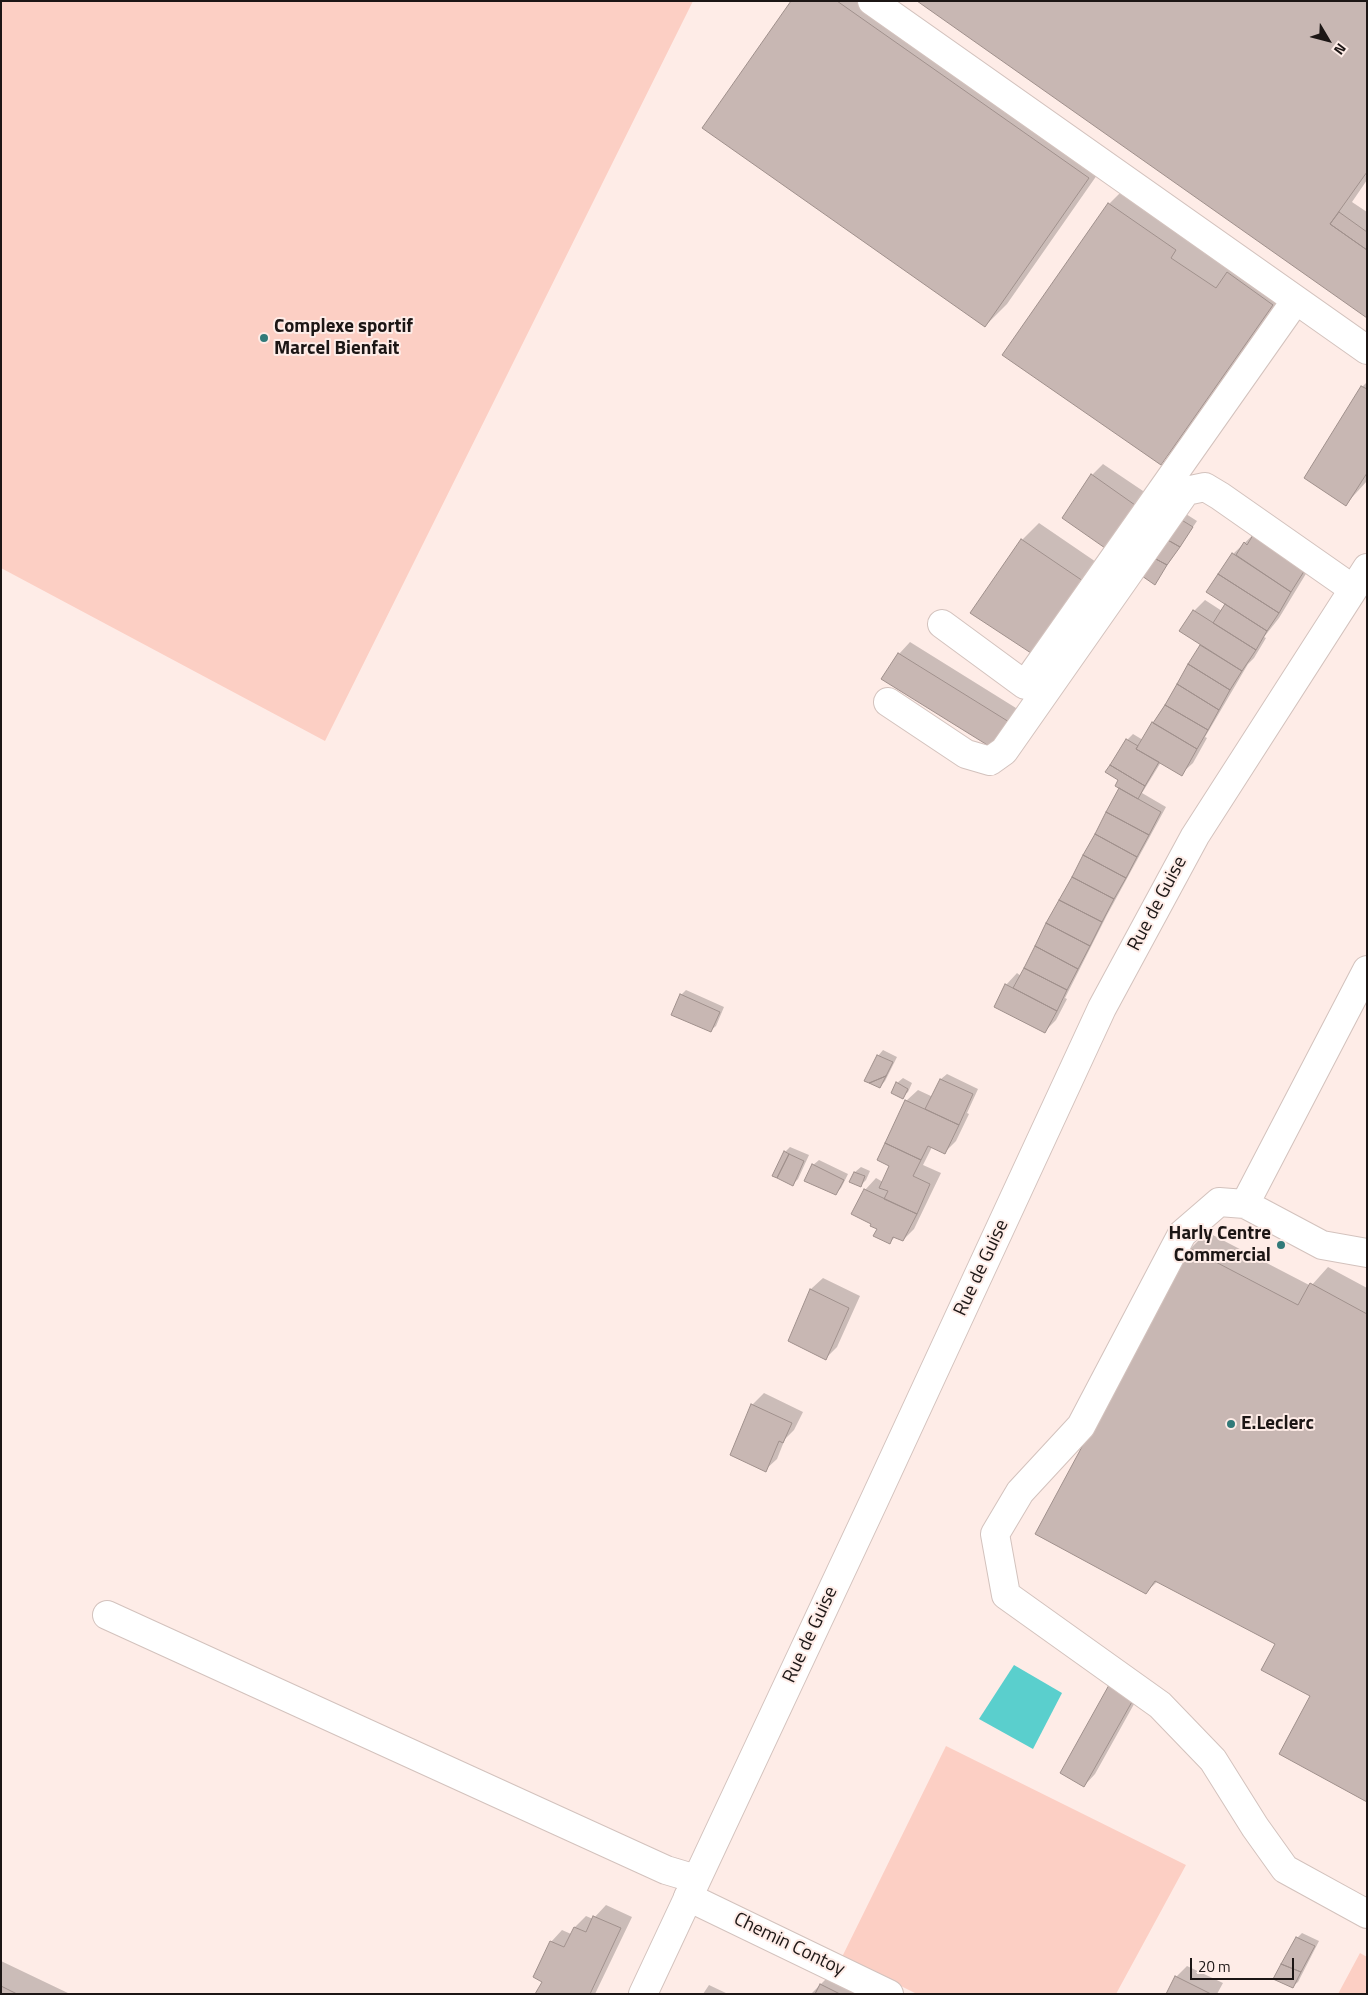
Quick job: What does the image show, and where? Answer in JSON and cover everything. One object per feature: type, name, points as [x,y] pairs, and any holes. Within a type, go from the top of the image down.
[{"type":"main road","points":[[872,1],[1367,350]]},
{"type":"main road","points":[[942,624],[1025,685],[1296,300]]},
{"type":"main road","points":[[888,702],[966,754],[990,761],[1004,751],[1186,491],[1205,487],[1360,579]]},
{"type":"main road","name":"Rue de Guise","points":[[643,1994],[870,1511],[1102,1008],[1195,836],[1360,579]]},
{"type":"main road","points":[[1245,1204],[1367,970]]},
{"type":"main road","points":[[1367,1253],[1322,1244],[1245,1204],[1219,1202],[1182,1234],[1081,1426],[1020,1492],[995,1534],[1006,1595],[1160,1705],[1213,1760],[1255,1827],[1285,1869],[1367,1914]]},
{"type":"main road","name":"Chemin Contoy","points":[[107,1615],[666,1870],[692,1888],[890,1994]]},
{"type":"shaded area","name":"Complexe sportif Marcel Bienfait","points":[[1,1],[693,1],[325,741],[1,568]]},
{"type":"shaded area","points":[[946,1746],[1186,1865],[1116,1994],[917,1994],[842,1957]]},
{"type":"shaded area","points":[[1360,1953],[1367,1957],[1367,1994],[1338,1994]]},
{"type":"water","points":[[1014,1665],[1062,1693],[1033,1749],[979,1719]]},
{"type":"building","points":[[791,1],[837,1],[1089,178],[985,327],[702,128]]},
{"type":"building","points":[[917,1],[1367,1],[1367,172],[1330,224],[1367,250],[1367,318]]},
{"type":"building","points":[[1108,203],[1176,250],[1171,258],[1216,288],[1227,272],[1273,305],[1161,465],[1002,355]]},
{"type":"building","points":[[1339,212],[1367,232],[1367,250],[1330,224]]},
{"type":"building","points":[[1361,386],[1367,389],[1367,473],[1346,506],[1304,478]]},
{"type":"building","points":[[1091,474],[1135,505],[1105,548],[1062,518]]},
{"type":"building","points":[[1180,519],[1193,527],[1180,547],[1166,539]]},
{"type":"building","points":[[1256,530],[1308,565],[1291,592],[1236,555],[1244,542],[1247,545]]},
{"type":"building","points":[[1021,539],[1083,581],[1034,655],[970,613]]},
{"type":"building","points":[[1166,539],[1180,547],[1167,565],[1154,558]]},
{"type":"building","points":[[1232,553],[1291,592],[1279,613],[1218,574]]},
{"type":"building","points":[[1154,558],[1167,565],[1155,585],[1142,576]]},
{"type":"building","points":[[1218,574],[1279,613],[1267,631],[1206,592]]},
{"type":"building","points":[[1225,604],[1267,631],[1256,650],[1213,623]]},
{"type":"building","points":[[1193,610],[1256,650],[1242,671],[1179,631]]},
{"type":"building","points":[[1200,645],[1242,671],[1230,690],[1188,664]]},
{"type":"building","points":[[898,653],[1014,725],[997,751],[881,679]]},
{"type":"building","points":[[1188,664],[1230,690],[1219,710],[1177,684]]},
{"type":"building","points":[[1177,684],[1219,710],[1208,730],[1165,705]]},
{"type":"building","points":[[1165,705],[1208,730],[1197,749],[1153,723]]},
{"type":"building","points":[[1152,722],[1197,749],[1182,776],[1136,749]]},
{"type":"building","points":[[1126,739],[1138,746],[1136,749],[1159,762],[1145,786],[1110,765]]},
{"type":"building","points":[[1110,765],[1145,786],[1138,799],[1115,786],[1118,780],[1105,772]]},
{"type":"building","points":[[1119,788],[1161,812],[1149,835],[1106,812]]},
{"type":"building","points":[[1106,812],[1149,835],[1137,857],[1095,834]]},
{"type":"building","points":[[1095,834],[1137,857],[1126,878],[1083,855]]},
{"type":"building","points":[[1083,855],[1126,878],[1114,899],[1072,877]]},
{"type":"building","points":[[1072,877],[1114,899],[1102,922],[1059,900]]},
{"type":"building","points":[[1059,900],[1102,922],[1090,946],[1046,923]]},
{"type":"building","points":[[1046,923],[1090,946],[1078,969],[1035,946]]},
{"type":"building","points":[[1035,946],[1078,969],[1067,990],[1024,968]]},
{"type":"building","points":[[1024,968],[1067,990],[1057,1011],[1013,988]]},
{"type":"building","points":[[1005,984],[1057,1011],[1045,1033],[994,1007]]},
{"type":"building","points":[[680,994],[720,1012],[711,1032],[671,1015]]},
{"type":"building","points":[[877,1055],[893,1062],[886,1076],[869,1083],[864,1081]]},
{"type":"building","points":[[886,1076],[880,1088],[869,1083],[872,1082]]},
{"type":"building","points":[[940,1079],[973,1094],[959,1125],[925,1109]]},
{"type":"building","points":[[896,1082],[908,1089],[903,1099],[891,1093]]},
{"type":"building","points":[[905,1100],[959,1125],[945,1154],[928,1146],[921,1160],[885,1143]]},
{"type":"building","points":[[885,1143],[921,1160],[913,1176],[930,1184],[917,1214],[884,1199],[888,1191],[879,1188],[889,1166],[877,1160]]},
{"type":"building","points":[[784,1151],[789,1154],[777,1178],[772,1176]]},
{"type":"building","points":[[789,1154],[804,1161],[793,1186],[777,1178]]},
{"type":"building","points":[[812,1164],[844,1180],[836,1195],[804,1181]]},
{"type":"building","points":[[854,1172],[865,1176],[861,1187],[849,1182]]},
{"type":"building","points":[[864,1189],[917,1214],[903,1241],[893,1237],[890,1244],[873,1236],[877,1229],[851,1214]]},
{"type":"building","name":"E.Leclerc","points":[[1189,1248],[1298,1305],[1310,1283],[1367,1314],[1367,1802],[1279,1754],[1310,1696],[1261,1670],[1275,1644],[1155,1581],[1146,1594],[1035,1534]]},
{"type":"building","points":[[810,1289],[849,1308],[826,1360],[788,1341]]},
{"type":"building","points":[[751,1404],[792,1423],[783,1443],[779,1441],[766,1472],[730,1455]]},
{"type":"building","points":[[1109,1685],[1133,1700],[1084,1787],[1060,1773]]},
{"type":"building","points":[[593,1916],[621,1928],[590,1994],[535,1994],[542,1982],[533,1977],[550,1941],[564,1947],[574,1927],[586,1932]]},
{"type":"building","points":[[1296,1937],[1315,1946],[1301,1972],[1281,1964]]},
{"type":"building","points":[[1281,1964],[1301,1972],[1293,1988],[1273,1979]]},
{"type":"building","points":[[1175,1976],[1211,1994],[1166,1994]]},
{"type":"building","points":[[820,1984],[840,1994],[815,1994]]},
{"type":"building","points":[[1,1986],[17,1994],[1,1994]]},
{"type":"place","name":"Complexe sportif Marcel Bienfait","points":[[264,338]]},
{"type":"place","name":"Harly Centre Commercial","points":[[1281,1245]]},
{"type":"place","name":"E.Leclerc","points":[[1231,1424]]}]
